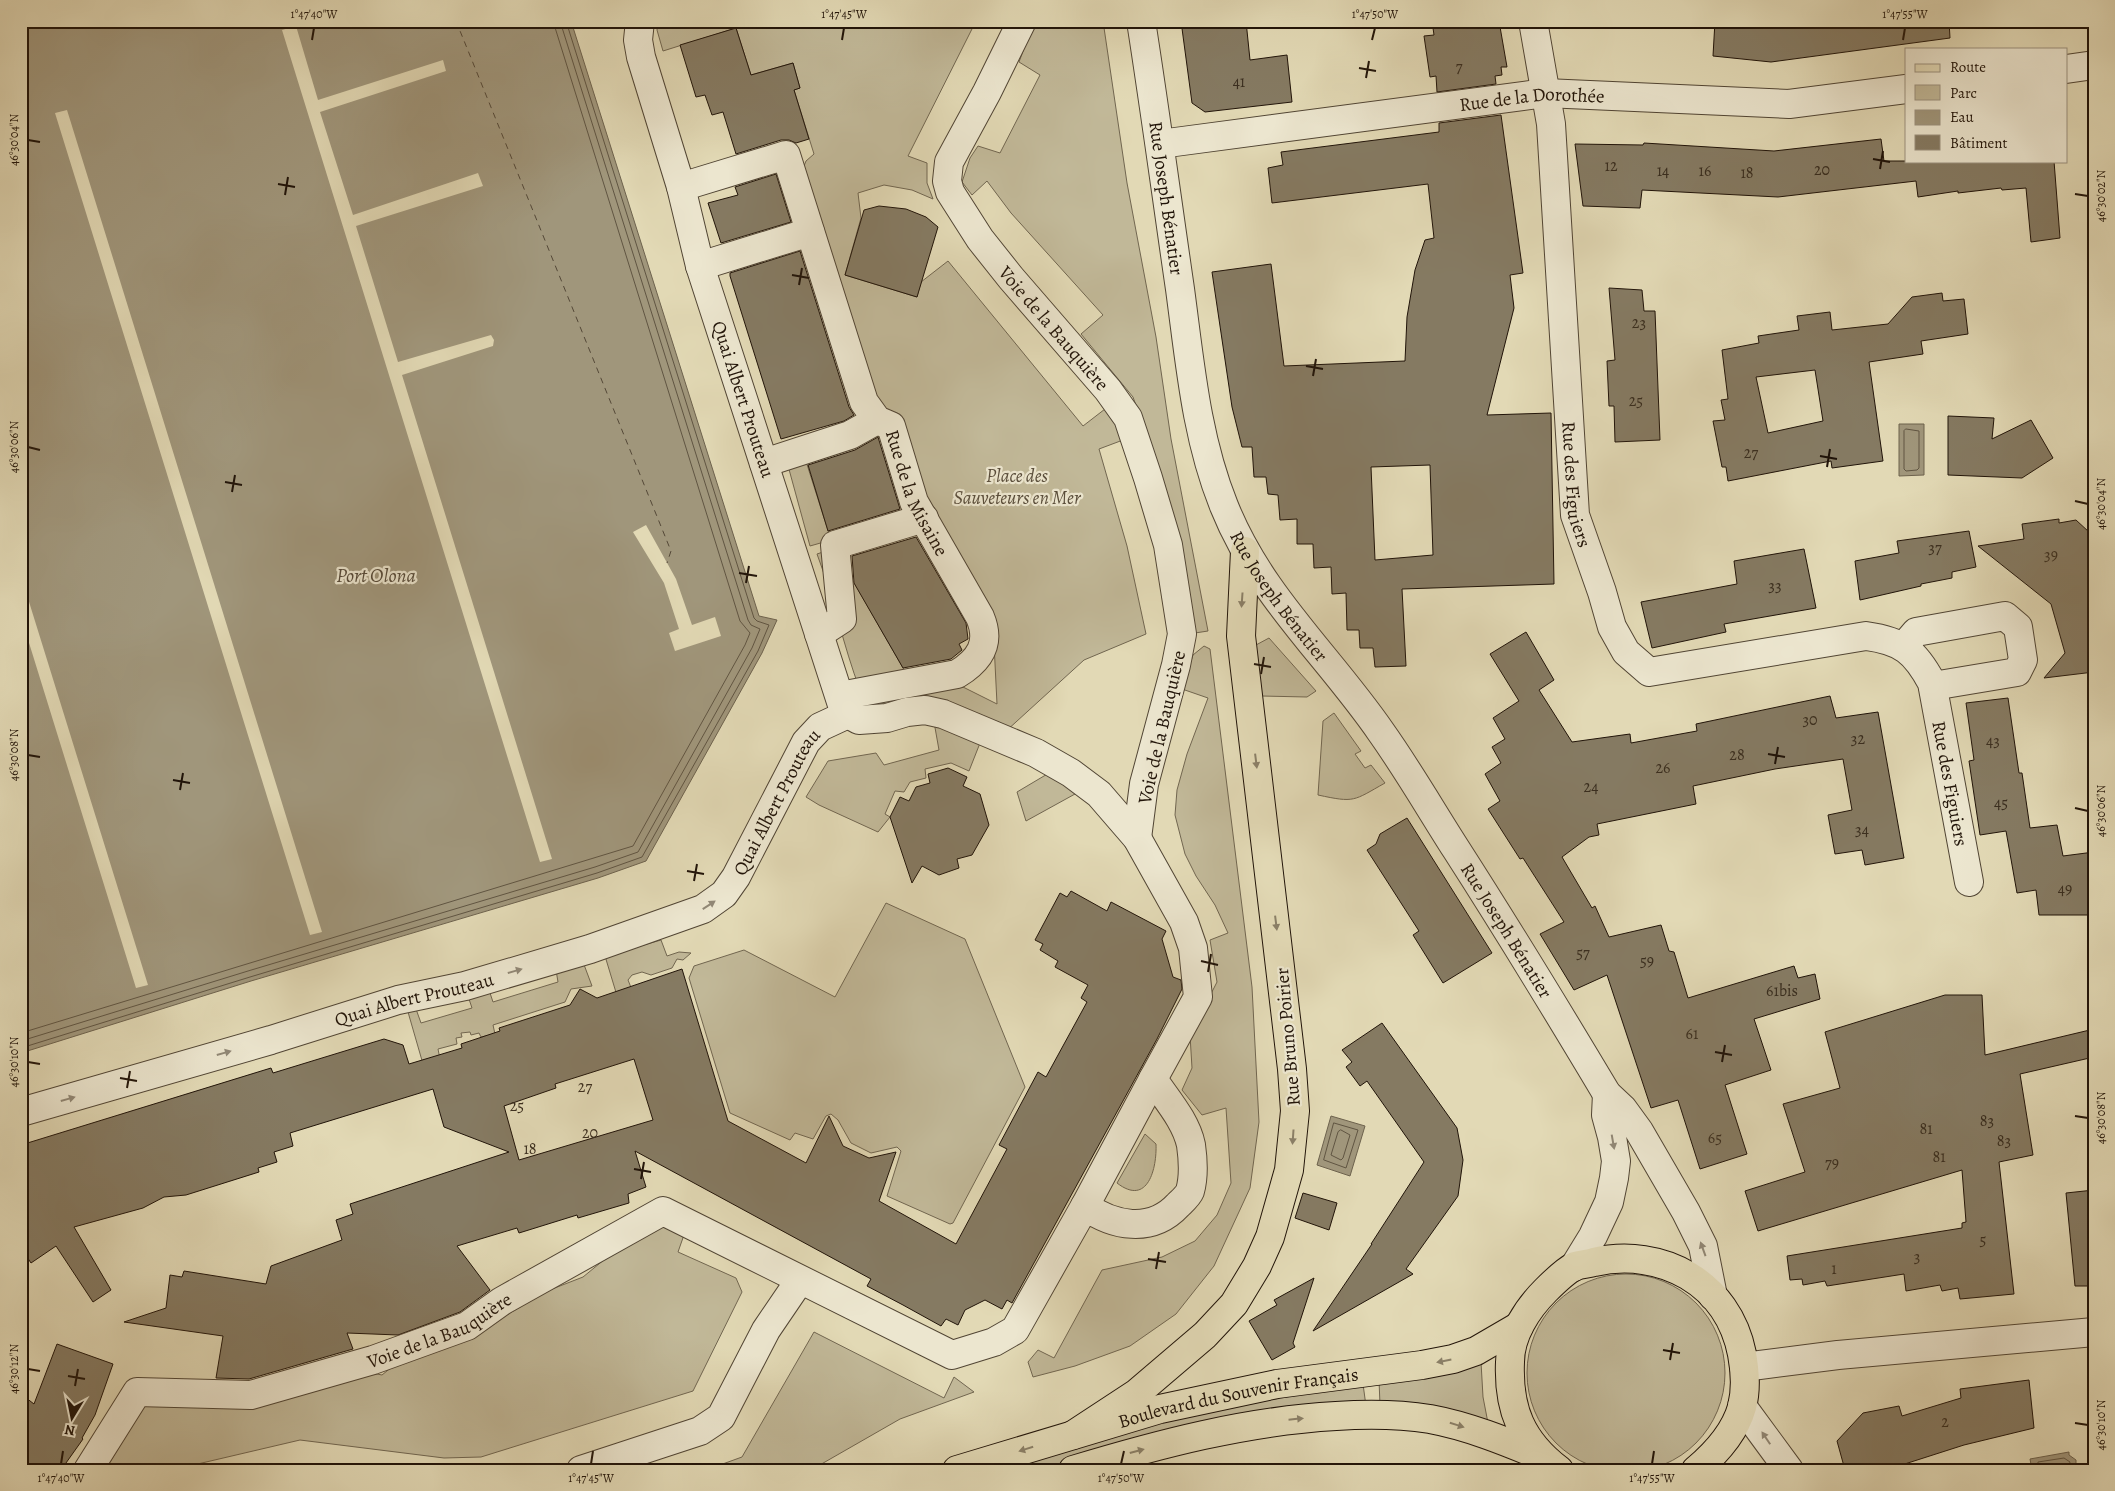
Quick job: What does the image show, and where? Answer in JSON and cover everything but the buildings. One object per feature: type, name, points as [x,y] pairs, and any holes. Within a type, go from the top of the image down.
[{"type":"main road","name":"Rue Bruno Poirier","points":[[1073,1435],[1137,1393],[1205,1335],[1234,1304],[1257,1266],[1270,1237],[1289,1170],[1295,1111],[1292,1069],[1240,636],[1245,551]]},
{"type":"main road","points":[[1550,1463],[1530,1443],[1516,1416],[1509,1386],[1510,1355],[1519,1326],[1534,1302],[1574,1267],[1609,1259],[1638,1258],[1666,1264],[1692,1277],[1714,1296],[1732,1325],[1739,1341],[1744,1367],[1742,1406],[1722,1444],[1696,1470]]},
{"type":"main road","name":"Boulevard du Souvenir Français","points":[[957,1470],[1160,1409],[1268,1386],[1454,1359],[1483,1348],[1519,1326]]},
{"type":"main road","name":"Boulevard du Souvenir Français","points":[[1073,1470],[1171,1441],[1271,1422],[1374,1414],[1409,1416],[1450,1423],[1505,1441],[1550,1463]]},
{"type":"street","name":"Quai Albert Prouteau","points":[[21,1112],[271,1040],[398,1000],[457,988],[590,949],[703,909],[724,894],[736,877],[806,742],[844,705],[819,634],[700,266],[681,188],[641,57],[638,40],[640,21]]},
{"type":"street","name":"Voie de la Bauquière","points":[[1022,21],[988,92],[949,162],[946,181],[950,192],[980,238],[1011,278],[1101,382],[1128,418],[1168,545],[1182,634],[1171,685],[1144,784],[1137,838]]},
{"type":"street","name":"Rue Joseph Bénatier","points":[[1141,21],[1201,434],[1217,488],[1245,551],[1288,616],[1362,705],[1391,746],[1533,969],[1607,1094],[1624,1109],[1639,1131],[1686,1212],[1703,1246],[1714,1296]]},
{"type":"street","name":"Rue des Figuiers","points":[[1533,21],[1551,124],[1574,515],[1602,592],[1612,627],[1626,652],[1649,672],[1866,636],[1887,639],[1904,646],[1921,663],[1933,686],[1969,882]]},
{"type":"street","points":[[2068,69],[2094,65]]},
{"type":"street","name":"Rue de la Dorothée","points":[[1160,144],[1545,93],[1789,104],[1905,89]]},
{"type":"street","name":"Rue de la Misaine","points":[[681,188],[786,155],[864,402],[877,420],[891,426],[914,502],[985,629],[982,649],[971,665],[957,674],[844,705]]},
{"type":"street","points":[[700,266],[810,232]]},
{"type":"street","points":[[764,462],[850,435],[877,420]]},
{"type":"street","points":[[819,634],[842,620],[836,545],[924,518]]},
{"type":"street","points":[[1904,646],[1916,632],[2005,616],[2018,627],[2023,660],[2017,672],[1933,686]]},
{"type":"street","points":[[844,705],[859,720],[887,718],[907,712],[925,710],[943,714],[1036,753],[1071,772],[1099,794],[1137,838],[1184,922],[1193,948],[1198,997],[1153,1080],[1180,1119],[1190,1145],[1193,1170],[1190,1193],[1173,1211],[1143,1224],[1122,1224],[1099,1216],[1085,1206]]},
{"type":"street","name":"Voie de la Bauquière","points":[[88,1470],[137,1392],[252,1395],[373,1360],[467,1326],[502,1301],[663,1211],[952,1355],[994,1342],[1015,1330],[1153,1080]]},
{"type":"street","points":[[1574,1267],[1593,1236],[1609,1202],[1614,1178],[1616,1161],[1606,1115],[1607,1094]]},
{"type":"street","points":[[581,1470],[700,1431],[721,1417],[766,1330],[800,1280]]},
{"type":"street","points":[[1744,1367],[1838,1355],[2094,1332]]},
{"type":"street","points":[[1742,1406],[1789,1470]]},
{"type":"green space","name":"Place des Sauveteurs en Mer","points":[[658,21],[688,23],[689,21],[976,21],[908,156],[927,163],[927,183],[933,199],[912,190],[884,185],[858,193],[861,218],[845,275],[917,297],[921,282],[948,261],[1083,426],[1105,409],[1116,422],[1123,440],[1099,449],[1127,546],[1146,634],[1084,660],[1005,732],[866,707],[863,701],[923,684],[963,687],[997,704],[993,623],[873,399],[802,171],[806,161],[814,154],[794,90],[800,88],[793,63],[751,75],[736,28],[663,51],[657,30]]},
{"type":"green space","points":[[1034,21],[1103,21],[1127,183],[1156,337],[1171,439],[1208,631],[1195,633],[1143,425],[1133,397],[1081,334],[1103,315],[1011,213],[987,181],[972,195],[962,182],[970,158],[978,146],[1000,153],[1040,75],[1019,62]]},
{"type":"green space","points":[[804,455],[831,540],[810,546],[787,462]]},
{"type":"green space","points":[[826,551],[848,572],[907,675],[860,690],[817,554]]},
{"type":"green space","points":[[1269,638],[1316,691],[1307,697],[1261,696],[1256,645]]},
{"type":"green space","points":[[1204,646],[1210,649],[1252,987],[1259,1122],[1250,1188],[1214,1266],[1176,1314],[1130,1346],[1075,1366],[1033,1377],[1028,1362],[1038,1350],[1054,1358],[1102,1270],[1162,1257],[1195,1241],[1217,1215],[1231,1183],[1226,1108],[1202,1115],[1182,1090],[1192,1068],[1190,1035],[1217,982],[1210,940],[1228,933],[1215,905],[1196,876],[1185,854],[1175,815],[1177,790],[1187,754],[1208,698],[1182,689],[1193,655]]},
{"type":"green space","points":[[1334,713],[1361,751],[1355,754],[1365,768],[1371,765],[1385,783],[1353,799],[1318,795],[1323,721]]},
{"type":"green space","points":[[934,722],[982,738],[969,771],[951,763],[925,769],[926,778],[910,782],[904,792],[895,791],[885,814],[890,817],[878,832],[819,805],[806,797],[828,761],[876,753],[884,765],[939,750]]},
{"type":"green space","points":[[1049,773],[1077,790],[1075,794],[1026,821],[1017,792]]},
{"type":"green space","points":[[886,903],[965,939],[1025,1087],[953,1223],[950,1224],[887,1196],[901,1151],[897,1147],[871,1153],[851,1143],[838,1120],[831,1114],[826,1116],[813,1139],[795,1133],[790,1140],[730,1113],[689,978],[694,966],[744,950],[835,997]]},
{"type":"green space","points":[[661,940],[667,956],[679,952],[691,953],[683,960],[677,959],[672,968],[651,975],[642,972],[632,975],[628,980],[632,990],[618,999],[605,956]]},
{"type":"green space","points":[[583,962],[592,986],[571,989],[565,1002],[493,1025],[495,1034],[481,1037],[479,1033],[471,1035],[470,1032],[461,1033],[462,1037],[456,1038],[457,1044],[438,1049],[440,1059],[423,1064],[408,1012],[416,1009],[421,1023],[472,1008],[468,996],[489,990],[493,1002],[558,982],[556,970]]},
{"type":"green space","points":[[1145,1134],[1156,1144],[1155,1164],[1148,1182],[1143,1188],[1136,1190],[1128,1189],[1117,1183]]},
{"type":"green space","points":[[662,1224],[685,1232],[678,1252],[736,1278],[742,1292],[693,1391],[481,1457],[444,1458],[300,1440],[172,1470],[105,1470],[145,1405],[367,1372],[382,1375],[393,1366],[478,1332],[547,1291],[583,1277],[627,1241]]},
{"type":"green space","points":[[1626,1274],[1645,1276],[1664,1282],[1681,1291],[1696,1303],[1708,1318],[1717,1335],[1723,1354],[1725,1373],[1723,1392],[1717,1411],[1708,1428],[1696,1443],[1681,1455],[1664,1464],[1645,1470],[1626,1472],[1607,1470],[1588,1464],[1571,1455],[1556,1443],[1544,1428],[1535,1411],[1529,1392],[1527,1373],[1529,1354],[1535,1335],[1544,1318],[1556,1303],[1571,1291],[1588,1282],[1607,1276]]},
{"type":"green space","points":[[814,1332],[944,1398],[954,1377],[974,1392],[900,1419],[811,1470],[706,1470],[742,1457]]},
{"type":"green space","points":[[1481,1362],[1483,1397],[1488,1423],[1380,1405],[1379,1380]]},
{"type":"green space","points":[[1363,1384],[1366,1406],[1188,1425],[1039,1470],[1004,1470],[1186,1414]]},
{"type":"water","name":"Port Olona","points":[[21,21],[571,21],[759,616],[777,620],[762,653],[646,861],[598,878],[251,981],[21,1053]]},
{"type":"water","points":[[1899,424],[1924,424],[1924,475],[1899,476]]},
{"type":"water","points":[[1331,1116],[1365,1126],[1350,1176],[1317,1165]]},
{"type":"water","points":[[2069,1452],[2069,1455],[2076,1460],[2076,1466],[2072,1470],[2032,1470],[2030,1459]]},
{"type":"pier","points":[[296,26],[318,100],[443,60],[446,71],[320,112],[353,215],[478,173],[483,186],[356,226],[398,362],[491,335],[494,340],[493,346],[402,375],[552,859],[540,862],[282,30]]},
{"type":"pier","points":[[67,110],[322,932],[310,935],[55,113]]},
{"type":"pier","points":[[646,525],[676,579],[692,625],[715,617],[721,636],[675,651],[669,633],[679,629],[664,583],[633,532]]},
{"type":"pier","points":[[21,576],[148,985],[136,988],[21,617]]},
{"type":"ferry route","points":[[456,21],[671,551],[667,563]]}]
